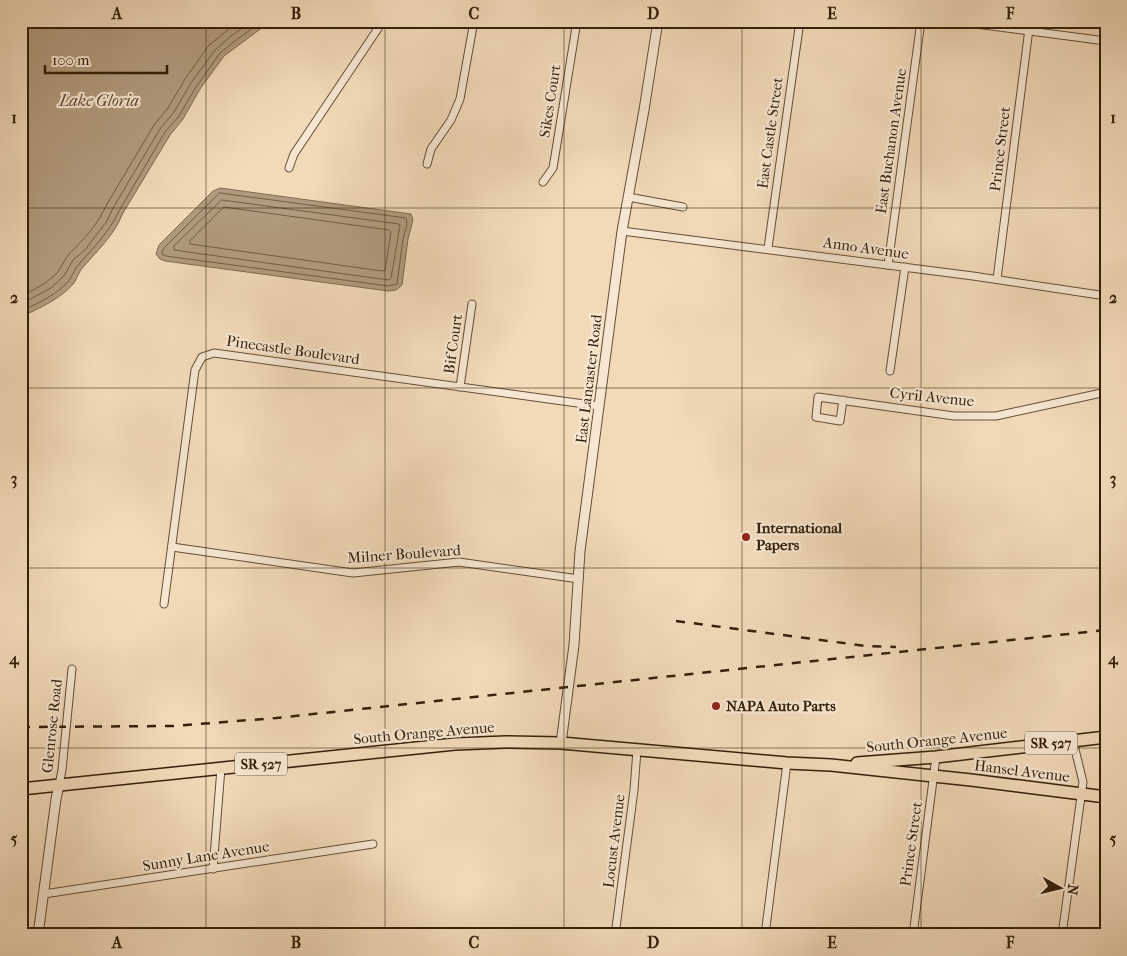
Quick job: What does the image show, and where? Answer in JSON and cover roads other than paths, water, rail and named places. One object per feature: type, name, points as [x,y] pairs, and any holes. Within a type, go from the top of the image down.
[{"type":"main road","name":"South Orange Avenue","points":[[831,765],[936,757],[1106,737]]},
{"type":"main road","name":"South Orange Avenue","points":[[21,789],[455,744],[506,742],[561,743],[787,763],[831,765],[934,777]]},
{"type":"main road","name":"Hansel Avenue","points":[[934,777],[1106,797]]},
{"type":"street","points":[[289,168],[294,154],[383,21]]},
{"type":"street","points":[[427,164],[431,149],[451,120],[460,98],[474,21]]},
{"type":"street","name":"Sikes Court","points":[[543,182],[553,168],[577,21]]},
{"type":"street","name":"East Lancaster Road","points":[[561,743],[574,645],[580,551],[622,231],[658,21]]},
{"type":"street","name":"East Castle Street","points":[[768,248],[800,21]]},
{"type":"street","name":"East Buchanon Avenue","points":[[888,265],[921,21]]},
{"type":"street","points":[[952,21],[1106,41]]},
{"type":"street","name":"Prince Street","points":[[997,279],[1030,21]]},
{"type":"street","points":[[628,197],[683,207]]},
{"type":"street","name":"Anno Avenue","points":[[622,231],[768,248],[997,279],[1104,296]]},
{"type":"street","points":[[890,371],[905,267]]},
{"type":"street","points":[[1104,296],[1106,277]]},
{"type":"street","name":"Bif Court","points":[[460,387],[472,304]]},
{"type":"street","name":"Pinecastle Boulevard","points":[[164,604],[195,370],[202,357],[214,353],[599,406]]},
{"type":"street","points":[[1105,392],[1106,374]]},
{"type":"street","name":"Cyril Avenue","points":[[843,400],[840,420],[816,416],[818,397],[843,400],[954,416],[996,416],[1105,392]]},
{"type":"street","name":"Milner Boulevard","points":[[172,548],[353,573],[460,562],[579,579]]},
{"type":"street","name":"Glenrose Road","points":[[59,785],[72,669]]},
{"type":"street","points":[[1062,935],[1083,782],[1073,741]]},
{"type":"street","name":"Locust Avenue","points":[[615,935],[634,790],[637,750]]},
{"type":"street","name":"Prince Street","points":[[913,935],[936,757]]},
{"type":"street","points":[[765,935],[787,763]]},
{"type":"street","points":[[212,869],[221,768]]},
{"type":"street","points":[[38,935],[59,785]]},
{"type":"street","name":"Sunny Lane Avenue","points":[[44,894],[373,844]]},
{"type":"water","name":"Lake Gloria","points":[[21,21],[271,21],[224,56],[200,89],[183,119],[170,135],[115,228],[82,268],[69,289],[42,307],[21,317]]},
{"type":"water","points":[[220,188],[411,214],[413,220],[408,239],[402,285],[396,290],[388,291],[160,259],[156,254],[159,245],[213,191]]},
{"type":"railway","points":[[676,621],[866,646],[896,647]]},
{"type":"railway","points":[[21,727],[173,726],[276,718],[1106,630]]},
{"type":"place","name":"International Papers","points":[[746,537]]},
{"type":"place","name":"NAPA Auto Parts","points":[[716,706]]}]
